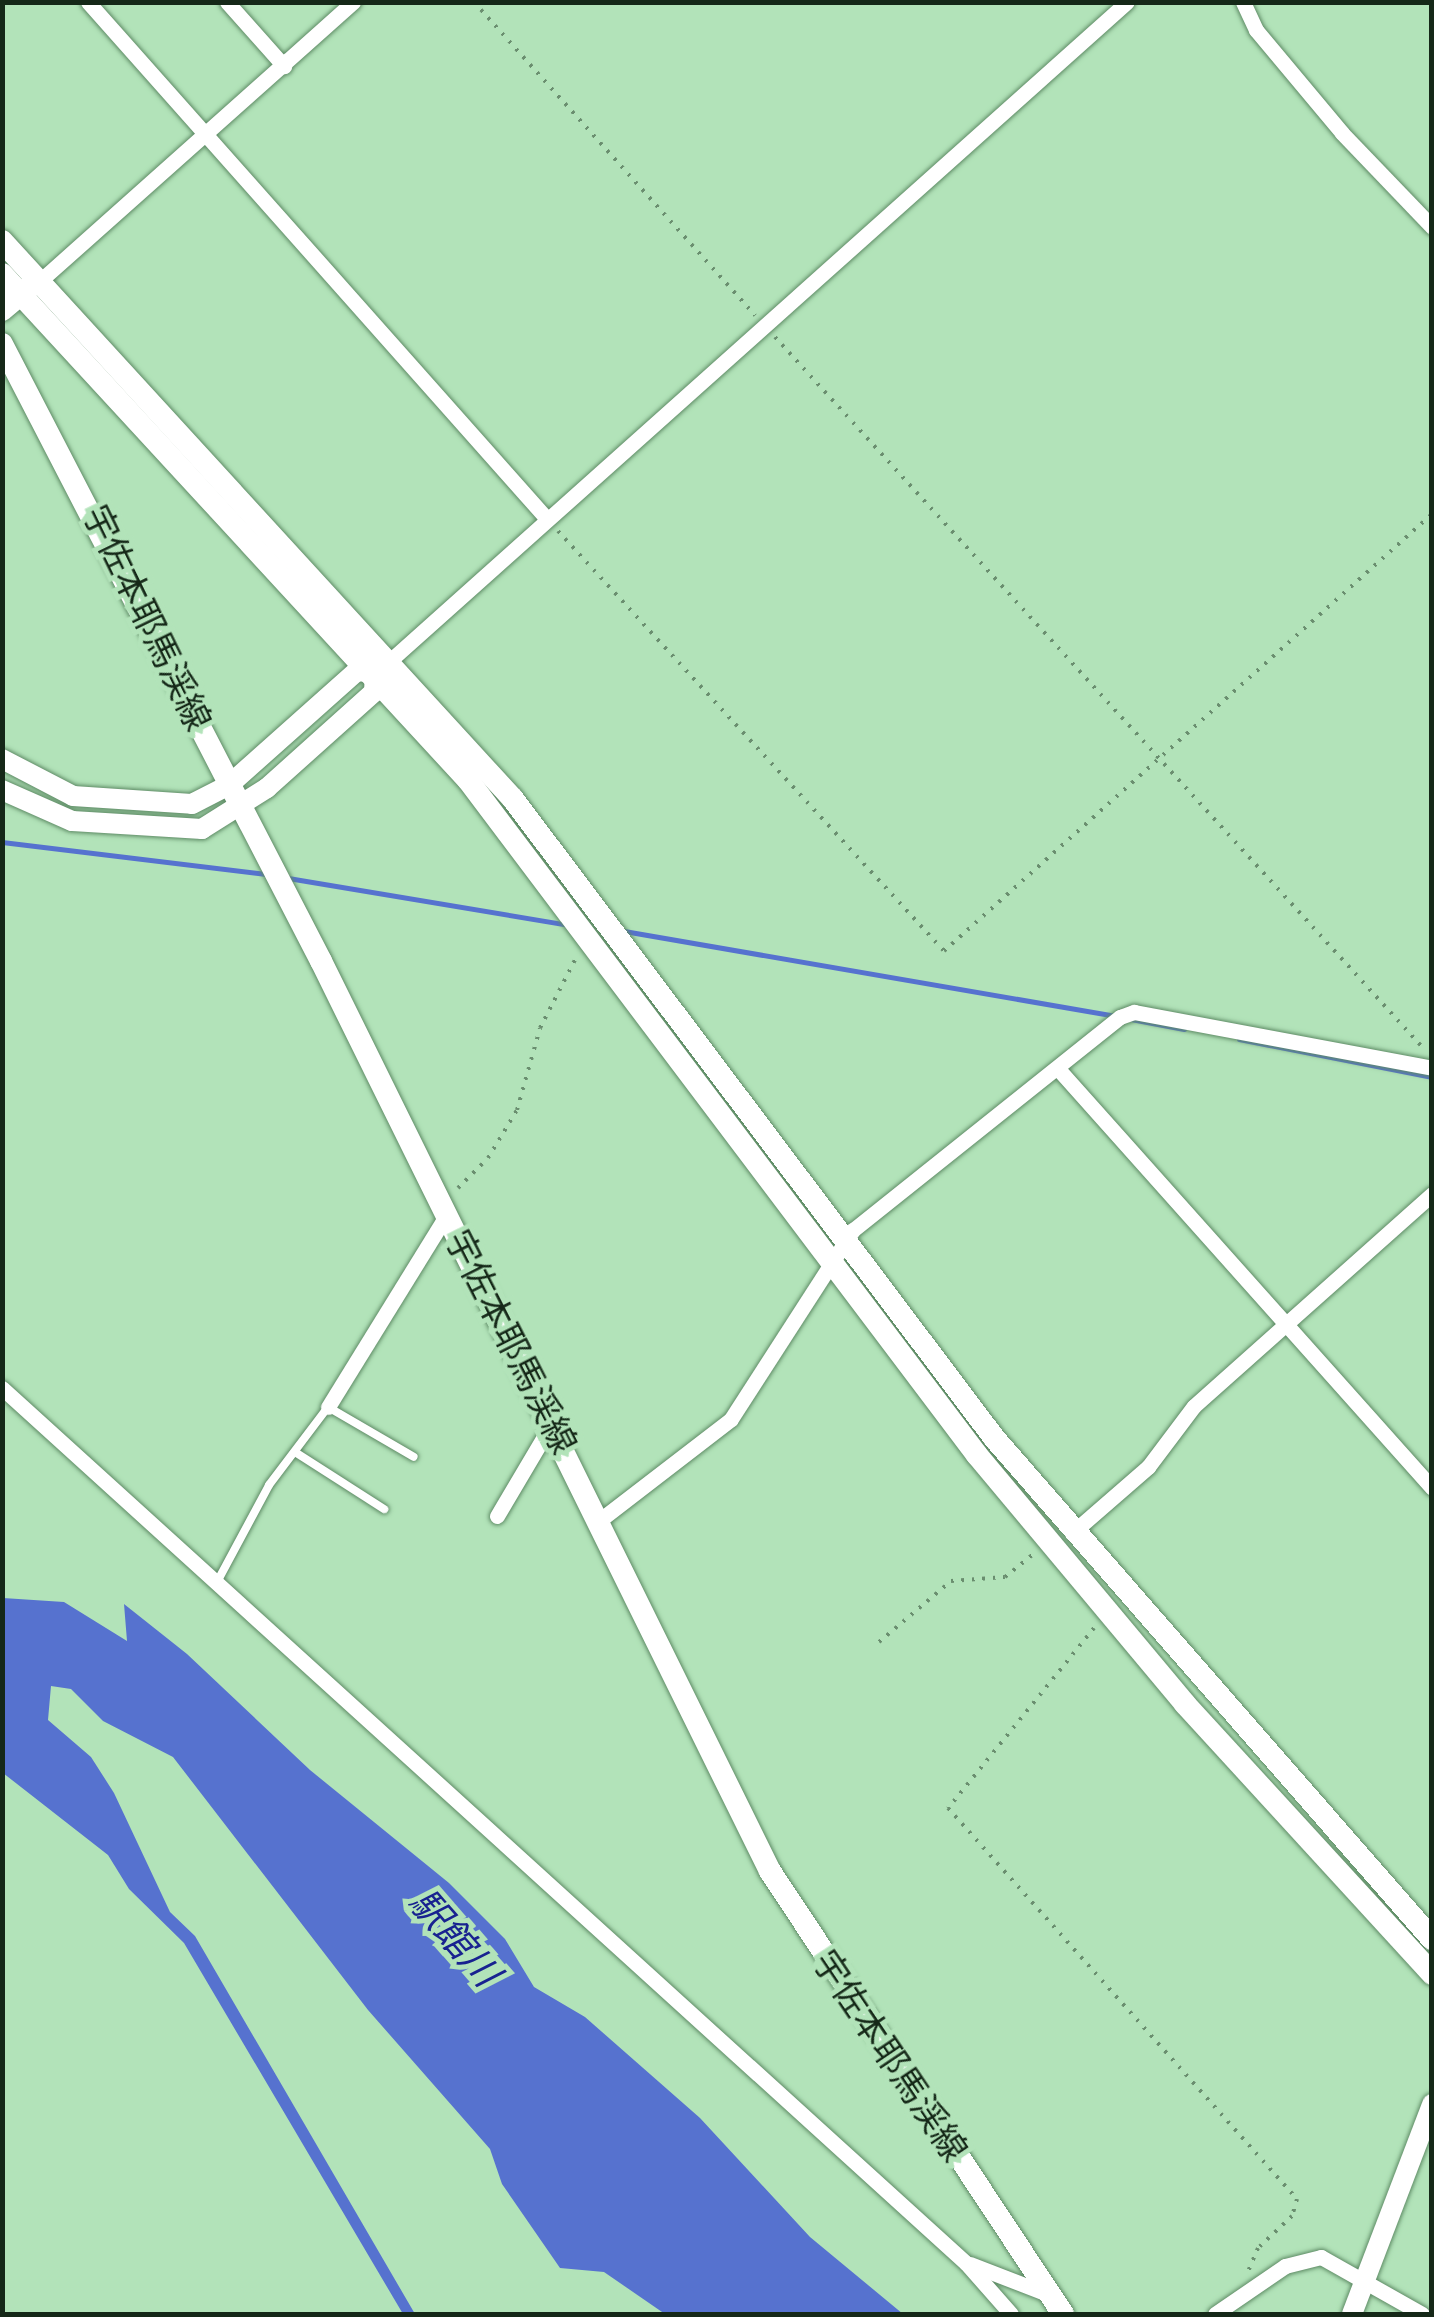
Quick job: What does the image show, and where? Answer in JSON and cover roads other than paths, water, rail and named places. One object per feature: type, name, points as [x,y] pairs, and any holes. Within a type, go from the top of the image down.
[{"type":"main road","points":[[2,241],[572,874],[837,1255],[1048,1543],[1109,1616],[1432,1974]]},
{"type":"main road","points":[[2,274],[383,666],[837,1255],[1072,1532],[1432,1939]]},
{"type":"main road","points":[[2,310],[19,292],[40,280]]},
{"type":"main road","name":"宇佐本耶馬渓線","points":[[2,344],[444,1208],[778,1885],[1056,2305]]},
{"type":"street","points":[[88,2],[547,519]]},
{"type":"street","points":[[227,2],[284,66]]},
{"type":"street","points":[[40,280],[207,136],[353,2]]},
{"type":"street","points":[[2,790],[53,816],[154,832],[202,829],[242,808],[374,692],[383,666],[1126,2]]},
{"type":"street","points":[[1243,2],[1256,30],[1330,119],[1432,227]]},
{"type":"street","points":[[2,760],[36,783],[92,800],[183,806],[229,784],[357,670],[383,666]]},
{"type":"street","points":[[600,1520],[731,1419],[837,1255],[868,1216],[1134,1012],[1432,1068]]},
{"type":"street","points":[[1060,1071],[1432,1488]]},
{"type":"street","points":[[1072,1532],[1139,1476],[1186,1414],[1432,1194]]},
{"type":"street","points":[[328,1406],[444,1208]]},
{"type":"street","points":[[2,1388],[966,2263],[1011,2314]]},
{"type":"street","points":[[497,1516],[552,1423]]},
{"type":"street","points":[[1352,2314],[1432,2104]]},
{"type":"street","points":[[1215,2314],[1306,2258],[1333,2260],[1422,2314]]},
{"type":"street","points":[[966,2263],[1056,2305]]},
{"type":"lane","points":[[216,1584],[295,1452],[328,1406],[414,1457]]},
{"type":"lane","points":[[295,1452],[384,1509]]},
{"type":"water","name":"駅館川","points":[[3,1598],[64,1602],[127,1641],[124,1604],[187,1654],[310,1770],[449,1883],[505,1939],[534,1987],[585,2017],[700,2118],[810,2237],[903,2314],[665,2314],[604,2272],[560,2268],[502,2184],[490,2149],[368,2010],[173,1757],[103,1721],[71,1689],[51,1686],[48,1720],[91,1757],[114,1793],[170,1912],[195,1936],[415,2314],[403,2314],[184,1943],[129,1889],[108,1855],[3,1773]]},
{"type":"waterway","points":[[2,842],[268,874]]},
{"type":"waterway","points":[[288,878],[568,925]]},
{"type":"waterway","points":[[624,931],[1116,1016]]},
{"type":"waterway","points":[[1131,1019],[1184,1029]]},
{"type":"waterway","points":[[1239,1039],[1432,1077]]}]
